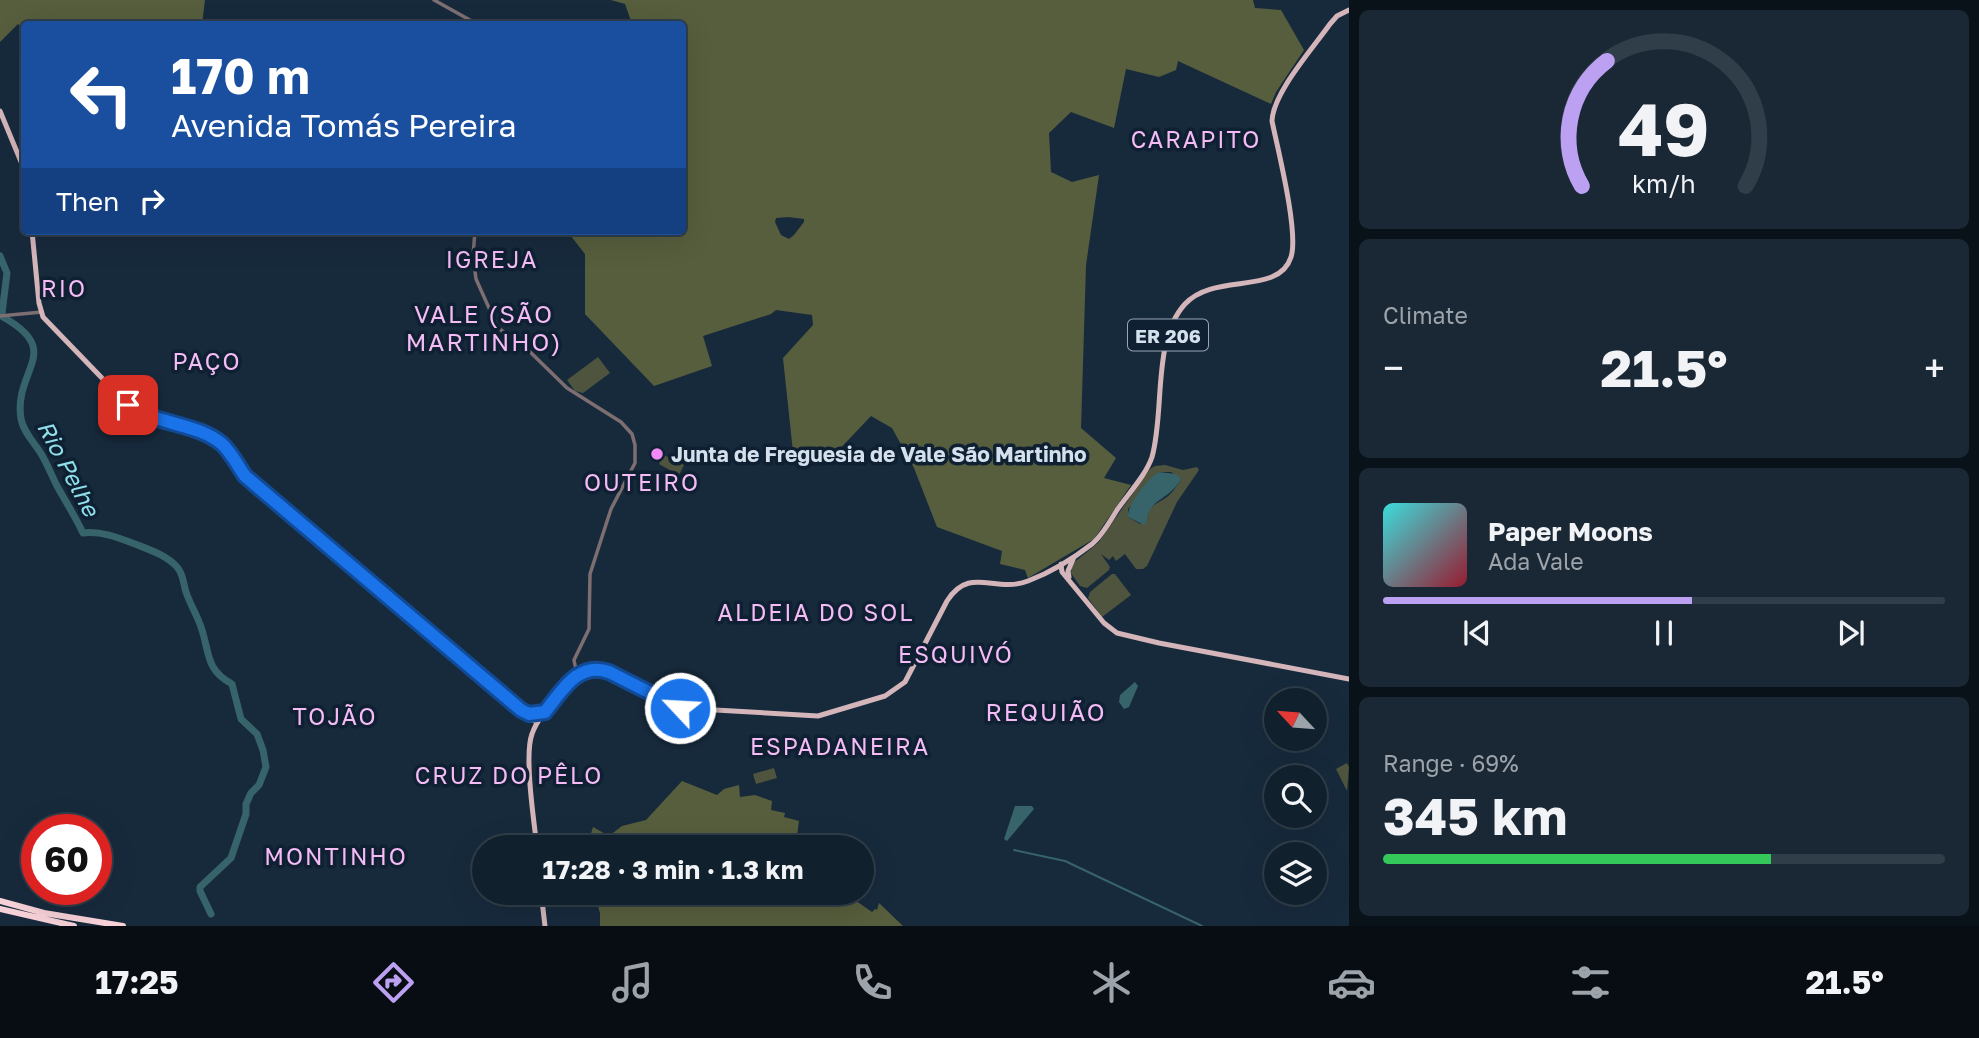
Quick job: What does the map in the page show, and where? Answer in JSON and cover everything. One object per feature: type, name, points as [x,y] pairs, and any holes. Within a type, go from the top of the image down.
[{"type":"highway","points":[[0,901],[44,913],[123,926]]},
{"type":"highway","points":[[0,908],[74,926]]},
{"type":"main road","name":"ER 206","points":[[577,675],[589,670],[603,670],[680,708],[818,716],[894,691],[908,678],[947,601],[959,587],[971,581],[1003,586],[1027,582],[1094,542],[1149,464],[1167,338],[1180,310],[1200,291],[1260,281],[1277,274],[1288,264],[1293,238],[1272,121],[1273,110],[1282,92],[1330,24],[1337,16],[1349,10]]},
{"type":"main road","points":[[0,111],[21,162]]},
{"type":"main road","points":[[32,235],[41,312],[49,325],[128,405],[148,417],[196,431],[221,443],[245,476],[538,722]]},
{"type":"main road","points":[[1067,574],[1076,555]]},
{"type":"main road","points":[[1061,564],[1104,623],[1125,636],[1349,679]]},
{"type":"main road","points":[[1038,576],[1057,572],[1067,574]]},
{"type":"main road","points":[[530,738],[545,712],[577,675]]},
{"type":"main road","points":[[529,716],[545,712]]},
{"type":"main road","points":[[529,716],[532,730],[529,754],[536,835]]},
{"type":"main road","points":[[543,905],[545,926]]},
{"type":"street","points":[[434,0],[472,21]]},
{"type":"street","points":[[475,235],[473,256],[477,287],[498,328],[523,345],[567,388],[621,422],[632,434],[635,463],[611,509],[590,574],[589,629],[573,660],[577,675]]},
{"type":"street","points":[[0,316],[41,312]]},
{"type":"shaded area","points":[[0,0],[205,0],[202,21],[21,21],[21,26],[18,24],[0,42]]},
{"type":"shaded area","points":[[611,0],[1253,0],[1255,8],[1281,10],[1304,50],[1271,104],[1178,61],[1176,70],[1159,77],[1126,69],[1114,128],[1071,112],[1049,133],[1051,172],[1072,182],[1099,175],[1086,265],[1081,428],[1116,458],[1104,478],[1131,485],[1094,539],[1028,578],[1025,570],[1000,564],[1002,551],[937,527],[914,468],[892,428],[871,416],[833,456],[793,452],[783,358],[813,325],[812,315],[776,310],[703,336],[712,366],[654,386],[585,314],[585,254],[570,235],[686,235],[686,21],[631,21],[625,4]],"holes":[[[788,217],[804,219],[789,239],[781,235],[775,222],[776,218]]]},
{"type":"shaded area","points":[[598,357],[610,373],[583,393],[575,391],[567,380]]},
{"type":"shaded area","points":[[664,455],[684,465],[679,475],[659,464]]},
{"type":"shaded area","points":[[1165,465],[1183,470],[1197,467],[1199,470],[1177,502],[1147,566],[1136,569],[1125,554],[1116,561],[1113,556],[1109,560],[1101,554],[1110,567],[1109,570],[1087,588],[1080,586],[1071,573],[1072,564],[1098,543],[1150,469]],"holes":[[[1159,472],[1171,472],[1181,479],[1169,495],[1150,509],[1147,521],[1140,524],[1128,517],[1128,509]]]},
{"type":"shaded area","points":[[1159,472],[1176,474],[1181,479],[1155,504],[1144,525],[1128,517],[1128,512],[1139,492]]},
{"type":"shaded area","points":[[1115,574],[1131,595],[1102,617],[1088,598],[1090,592]]},
{"type":"shaded area","points":[[1135,682],[1138,686],[1129,707],[1124,709],[1119,702],[1120,695]]},
{"type":"shaded area","points":[[1347,763],[1349,767],[1347,791],[1336,769]]},
{"type":"shaded area","points":[[774,768],[777,778],[756,784],[753,774]]},
{"type":"shaded area","points":[[682,781],[717,795],[724,789],[739,785],[740,797],[755,795],[772,801],[771,810],[785,813],[784,817],[799,821],[797,835],[610,835],[622,826],[646,820]]},
{"type":"shaded area","points":[[1015,806],[1032,806],[1034,809],[1007,841],[1004,839]]},
{"type":"shaded area","points":[[593,827],[607,835],[591,835]]},
{"type":"shaded area","points":[[879,903],[903,926],[600,926],[598,905],[862,905],[872,912],[877,910]]},
{"type":"waterway","name":"Rio Pelhe","points":[[0,256],[7,273],[2,313]]},
{"type":"waterway","name":"Rio Pelhe","points":[[3,317],[21,329],[31,341],[34,351],[20,402],[21,419],[83,533],[122,539],[157,553],[177,567],[201,627],[210,660],[217,672],[232,684],[241,719],[257,734],[263,750],[266,767],[259,785],[246,804],[246,814],[231,858],[200,887],[211,914]]},
{"type":"waterway","points":[[1014,850],[1065,861],[1202,926]]},
{"type":"place","name":"Junta de Freguesia de Vale São Martinho","points":[[657,454]]},
{"type":"district","name":"CARAPITO","points":[[1196,139]]},
{"type":"district","name":"IGREJA","points":[[492,259]]},
{"type":"district","name":"RIO","points":[[64,288]]},
{"type":"district","name":"VALE (SÃO MARTINHO)","points":[[484,327]]},
{"type":"district","name":"PAÇO","points":[[207,361]]},
{"type":"district","name":"OUTEIRO","points":[[642,482]]},
{"type":"district","name":"ALDEIA DO SOL","points":[[816,612]]},
{"type":"district","name":"ESQUIVÓ","points":[[956,654]]},
{"type":"district","name":"REQUIÃO","points":[[1046,711]]},
{"type":"district","name":"TOJÃO","points":[[335,716]]},
{"type":"district","name":"ESPADANEIRA","points":[[840,746]]},
{"type":"district","name":"CRUZ DO PÊLO","points":[[509,775]]},
{"type":"district","name":"MONTINHO","points":[[336,856]]},
{"type":"route","points":[[128,405],[148,417],[196,431],[221,443],[245,476],[521,710],[529,714],[545,712],[573,678],[581,672],[597,669],[609,672],[680,708]]}]
